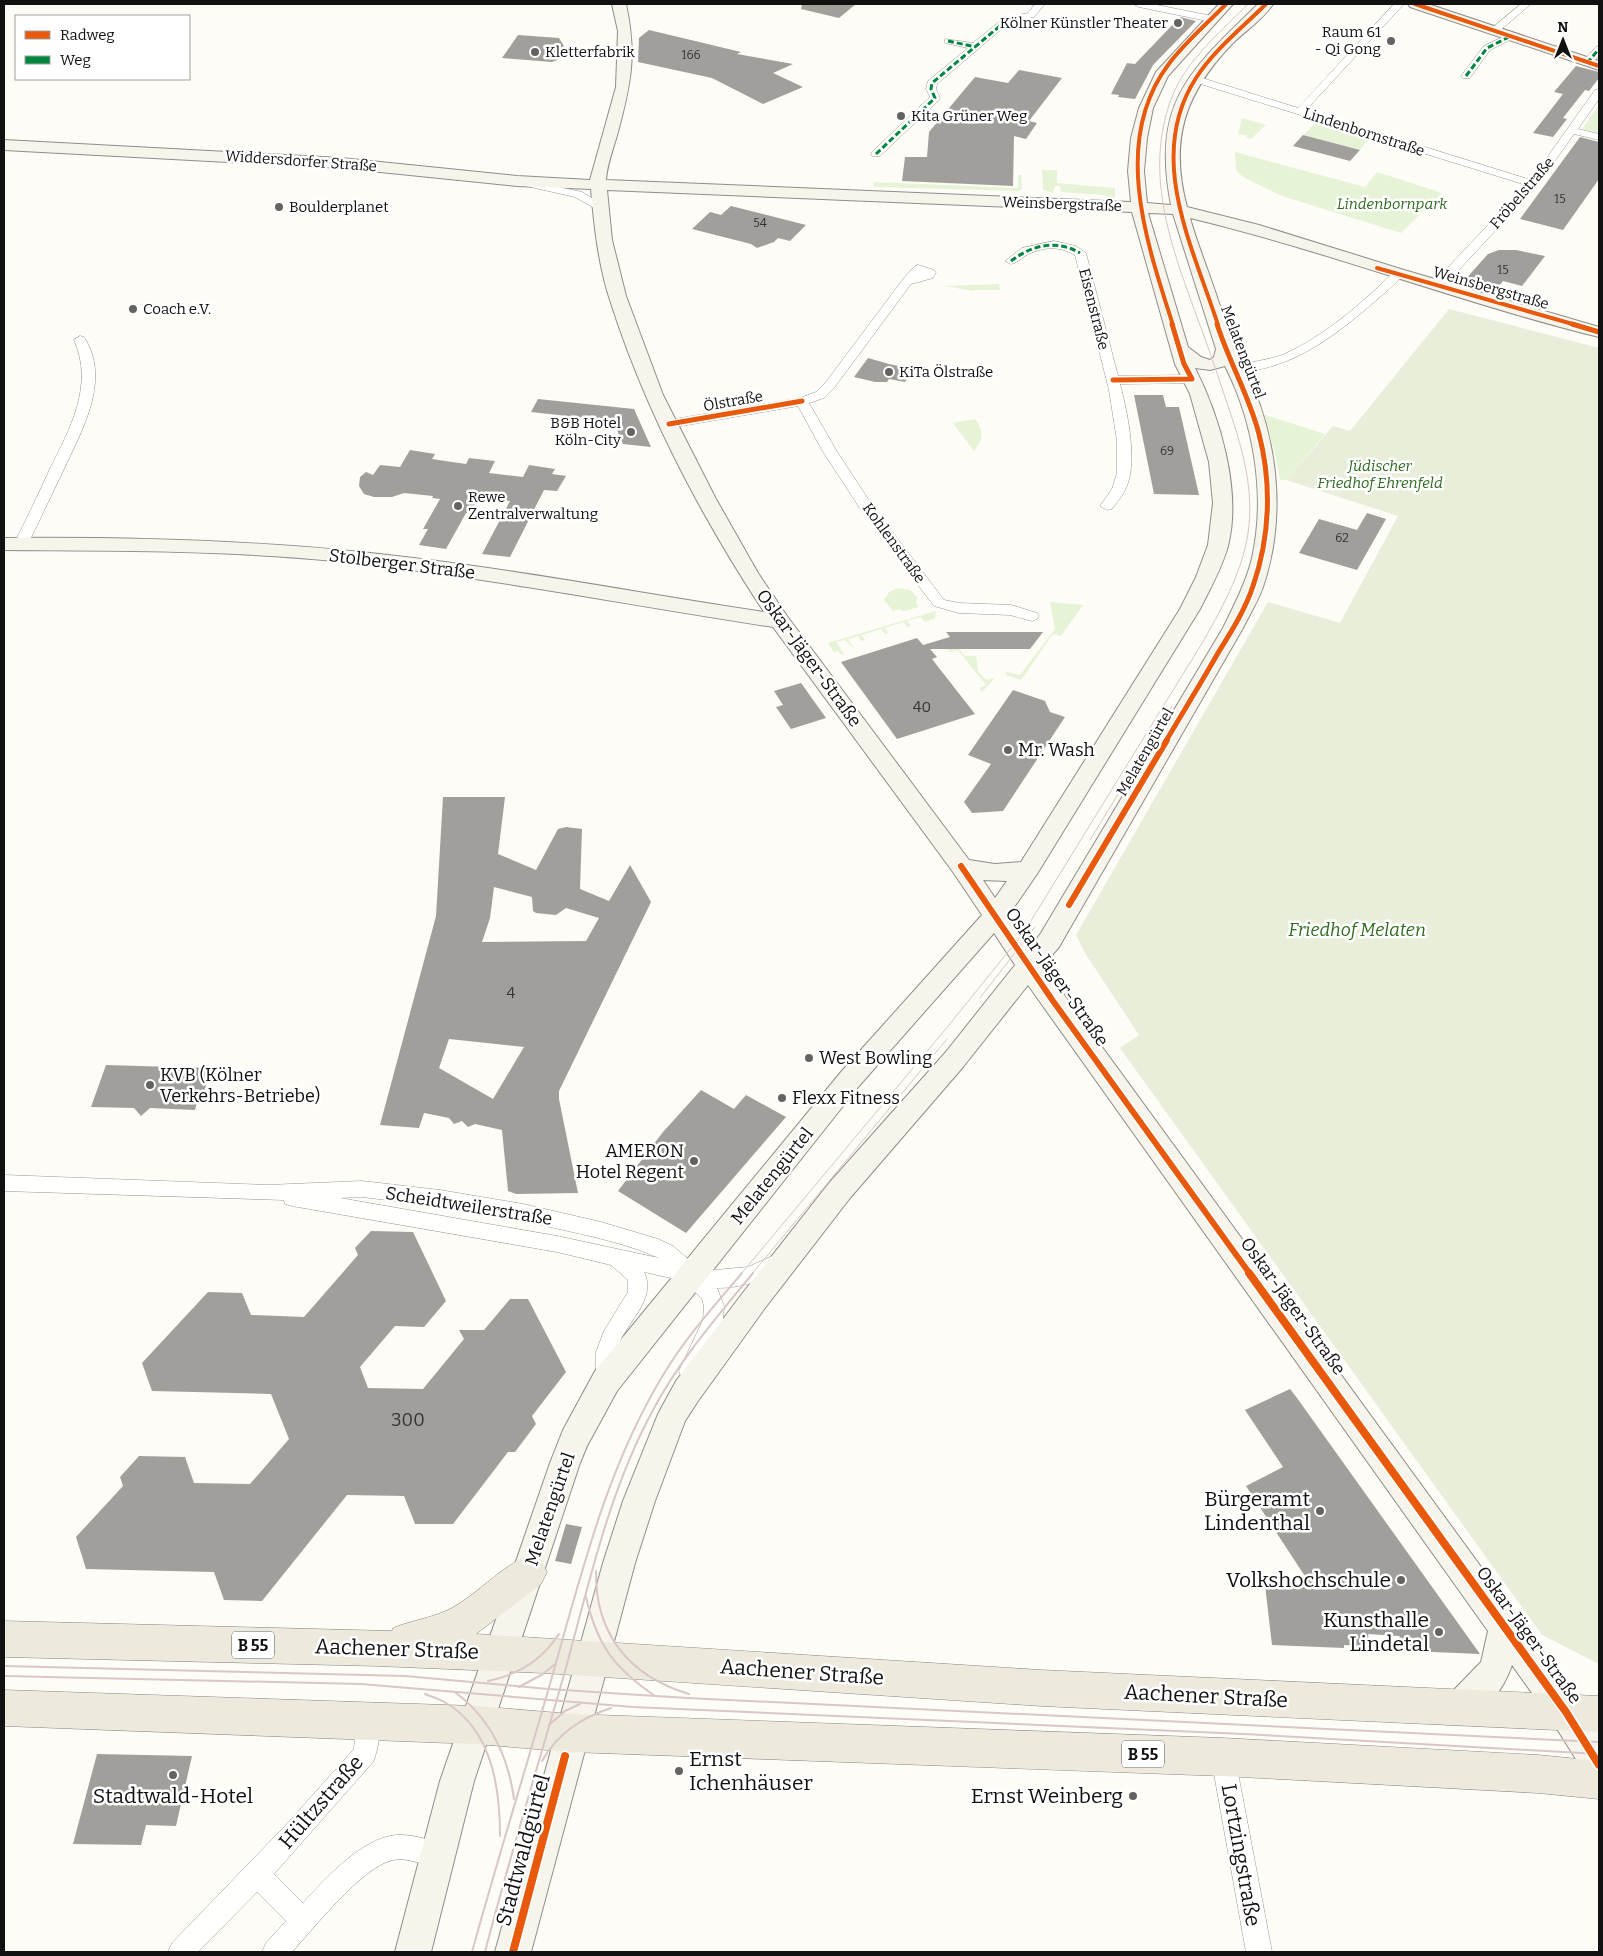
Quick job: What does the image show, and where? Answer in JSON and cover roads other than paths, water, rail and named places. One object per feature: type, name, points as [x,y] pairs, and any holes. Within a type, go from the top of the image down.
[{"type":"main road","name":"Oskar-Jäger-Straße","points":[[619,4],[625,31],[624,72],[598,185],[604,240],[617,296],[654,395],[726,536],[780,622],[961,866],[1053,1001],[1505,1627],[1583,1713],[1599,1765]]},
{"type":"main road","name":"Melatengürtel","points":[[502,1654],[568,1455],[587,1414],[606,1381],[850,1079],[996,915],[1029,868],[1190,609],[1206,577],[1218,545],[1223,503],[1218,462],[1199,394],[1184,364],[1139,207],[1137,161],[1139,138],[1148,102],[1164,71],[1226,4]]},
{"type":"main road","name":"Melatengürtel","points":[[591,1659],[639,1501],[662,1438],[687,1391],[755,1299],[840,1190],[913,1108],[1050,940],[1232,628],[1253,587],[1265,545],[1269,508],[1262,452],[1251,409],[1236,368],[1225,349],[1179,210],[1172,173],[1175,132],[1180,110],[1195,79],[1220,50],[1266,4]]},
{"type":"main road","points":[[1415,4],[1593,65]]},
{"type":"main road","name":"Widdersdorfer Straße","points":[[4,146],[341,163],[517,181],[598,185]]},
{"type":"main road","name":"Weinsbergstraße","points":[[598,185],[1179,210],[1253,228],[1437,286],[1599,332]]},
{"type":"main road","name":"Melatengürtel","points":[[1180,349],[1194,362],[1207,366],[1222,360],[1225,349]]},
{"type":"main road","name":"Melatengürtel","points":[[1192,379],[1226,383],[1245,393]]},
{"type":"main road","name":"Stolberger Straße","points":[[12,544],[105,542],[334,555],[506,578],[780,622]]},
{"type":"main road","points":[[961,866],[998,874],[1013,873],[1029,868]]},
{"type":"main road","points":[[377,1648],[435,1635],[466,1620],[529,1572]]},
{"type":"main road","name":"Oskar-Jäger-Straße","points":[[1461,1707],[1493,1673],[1501,1652],[1505,1627]]},
{"type":"main road","name":"Aachener Straße","points":[[4,1639],[377,1648],[591,1659],[1040,1688],[1583,1713]]},
{"type":"main road","points":[[413,1952],[457,1781],[502,1654]]},
{"type":"main road","name":"Stadtwaldgürtel","points":[[513,1952],[591,1659]]},
{"type":"main road","name":"B 55","points":[[4,1708],[476,1725],[572,1732],[1223,1757],[1538,1774],[1599,1780]]},
{"type":"street","points":[[1023,4],[1038,5]]},
{"type":"street","points":[[1143,4],[1212,19]]},
{"type":"street","points":[[1300,111],[1399,4]]},
{"type":"street","points":[[1494,31],[1526,4]]},
{"type":"street","points":[[876,154],[935,98],[931,89],[932,83],[976,48],[1007,20],[1030,15],[1038,5]]},
{"type":"street","points":[[1466,76],[1487,48],[1509,37]]},
{"type":"street","points":[[948,41],[976,48]]},
{"type":"street","points":[[1593,65],[1599,49]]},
{"type":"street","name":"Lindenbornstraße","points":[[1195,79],[1533,184]]},
{"type":"street","name":"Fröbelstraße","points":[[1437,286],[1533,184],[1573,131],[1599,92]]},
{"type":"street","points":[[1573,131],[1599,137]]},
{"type":"street","points":[[517,181],[549,190],[578,194],[600,207]]},
{"type":"street","name":"Eisenstraße","points":[[1011,261],[1025,249],[1040,245],[1062,245],[1080,253],[1113,380],[1122,424],[1125,459],[1120,489],[1107,506]]},
{"type":"street","points":[[1236,368],[1254,368],[1279,360],[1319,340],[1398,274]]},
{"type":"street","name":"Ölstraße","points":[[669,424],[802,401],[820,395],[830,385],[908,280]]},
{"type":"street","name":"Stolberger Straße","points":[[12,544],[81,419],[87,396],[88,378],[86,353],[80,340]]},
{"type":"street","points":[[1113,380],[1192,379]]},
{"type":"street","name":"Kohlenstraße","points":[[802,401],[866,507],[939,602],[959,608],[1011,610],[1032,616]]},
{"type":"street","name":"Scheidtweilerstraße","points":[[4,1184],[268,1193],[362,1189],[440,1198],[523,1212],[601,1230],[651,1245],[666,1252],[681,1264],[710,1294],[714,1306],[713,1320],[709,1332],[688,1374],[687,1391]]},
{"type":"street","name":"Scheidtweilerstraße","points":[[268,1193],[332,1206],[557,1244],[616,1259],[714,1279],[736,1280],[761,1272],[788,1257]]},
{"type":"street","name":"Scheidtweilerstraße","points":[[666,1252],[690,1254],[715,1248]]},
{"type":"street","name":"Scheidtweilerstraße","points":[[606,1381],[606,1352],[611,1338],[640,1286],[637,1276],[616,1259]]},
{"type":"street","name":"Hültzstraße","points":[[181,1952],[257,1874],[365,1754],[368,1721]]},
{"type":"street","name":"Lortzingstraße","points":[[1223,1757],[1259,1952]]},
{"type":"street","points":[[275,1952],[355,1868],[377,1853],[393,1848],[406,1848],[437,1855]]},
{"type":"street","points":[[257,1874],[304,1922]]},
{"type":"tram line","points":[[741,1274],[949,1025],[1024,932],[1204,640],[1226,599],[1238,570],[1247,541],[1249,525],[1248,479],[1233,420],[1170,236],[1160,181],[1160,153],[1164,125],[1178,84],[1205,47],[1248,4]]},
{"type":"tram line","points":[[1090,840],[1172,706]]},
{"type":"tram line","points":[[980,998],[1035,927]]},
{"type":"tram line","points":[[752,1274],[947,1039]]},
{"type":"tram line","points":[[548,1689],[594,1532],[608,1491],[643,1410],[665,1372],[692,1333],[742,1273]]},
{"type":"tram line","points":[[560,1690],[602,1535],[638,1440],[675,1373],[753,1273]]},
{"type":"tram line","points":[[596,1571],[597,1594],[602,1614],[609,1633],[620,1649],[633,1664],[649,1676],[689,1694]]},
{"type":"tram line","points":[[586,1597],[596,1629],[609,1654],[628,1675],[655,1696]]},
{"type":"tram line","points":[[488,1681],[509,1675],[528,1665],[537,1659],[559,1634]]},
{"type":"tram line","points":[[520,1686],[543,1674],[555,1664]]},
{"type":"tram line","points":[[4,1666],[405,1676],[520,1686]]},
{"type":"tram line","points":[[4,1676],[361,1684],[545,1700]]},
{"type":"tram line","points":[[520,1686],[548,1689]]},
{"type":"tram line","points":[[545,1700],[548,1689]]},
{"type":"tram line","points":[[548,1689],[560,1690]]},
{"type":"tram line","points":[[556,1701],[560,1690]]},
{"type":"tram line","points":[[560,1690],[655,1696]]},
{"type":"tram line","points":[[456,1693],[479,1714],[496,1740],[507,1768],[514,1799]]},
{"type":"tram line","points":[[425,1694],[444,1702],[462,1714],[474,1728],[483,1744],[495,1780],[500,1818],[500,1836]]},
{"type":"tram line","points":[[655,1696],[1599,1742]]},
{"type":"tram line","points":[[472,1952],[545,1700]]},
{"type":"tram line","points":[[545,1700],[556,1701]]},
{"type":"tram line","points":[[550,1725],[556,1701]]},
{"type":"tram line","points":[[556,1701],[633,1707],[1244,1734],[1599,1754]]},
{"type":"tram line","points":[[550,1725],[565,1711],[580,1704]]},
{"type":"tram line","points":[[542,1761],[555,1742],[571,1728],[611,1708]]},
{"type":"tram line","points":[[485,1952],[550,1725]]},
{"type":"place","name":"Kölner Künstler Theater","points":[[1178,23]]},
{"type":"place","name":"Raum 61 - Qi Gong","points":[[1391,41]]},
{"type":"place","name":"Kletterfabrik","points":[[535,52]]},
{"type":"place","name":"Kita Grüner Weg","points":[[901,116]]},
{"type":"place","name":"Boulderplanet","points":[[279,207]]},
{"type":"place","name":"Coach e.V.","points":[[133,309]]},
{"type":"place","name":"KiTa Ölstraße","points":[[889,372]]},
{"type":"place","name":"B&B Hotel Köln-City","points":[[631,432]]},
{"type":"place","name":"Rewe Zentralverwaltung","points":[[458,506]]},
{"type":"place","name":"Mr. Wash","points":[[1008,750]]},
{"type":"place","name":"West Bowling","points":[[809,1058]]},
{"type":"place","name":"KVB (Kölner Verkehrs-Betriebe)","points":[[150,1085]]},
{"type":"place","name":"Flexx Fitness","points":[[782,1098]]},
{"type":"place","name":"AMERON Hotel Regent","points":[[694,1161]]},
{"type":"place","name":"Bürgeramt Lindenthal","points":[[1320,1511]]},
{"type":"place","name":"Volkshochschule","points":[[1401,1580]]},
{"type":"place","name":"Kunsthalle Lindetal","points":[[1439,1632]]},
{"type":"place","name":"Ernst Ichenhäuser","points":[[679,1771]]},
{"type":"place","name":"Stadtwald-Hotel","points":[[173,1775]]},
{"type":"place","name":"Ernst Weinberg","points":[[1133,1796]]},
{"type":"park label","name":"Lindenbornpark","points":[[1392,204]]},
{"type":"park label","name":"Jüdischer Friedhof Ehrenfeld","points":[[1380,474]]},
{"type":"park label","name":"Friedhof Melaten","points":[[1357,930]]}]
